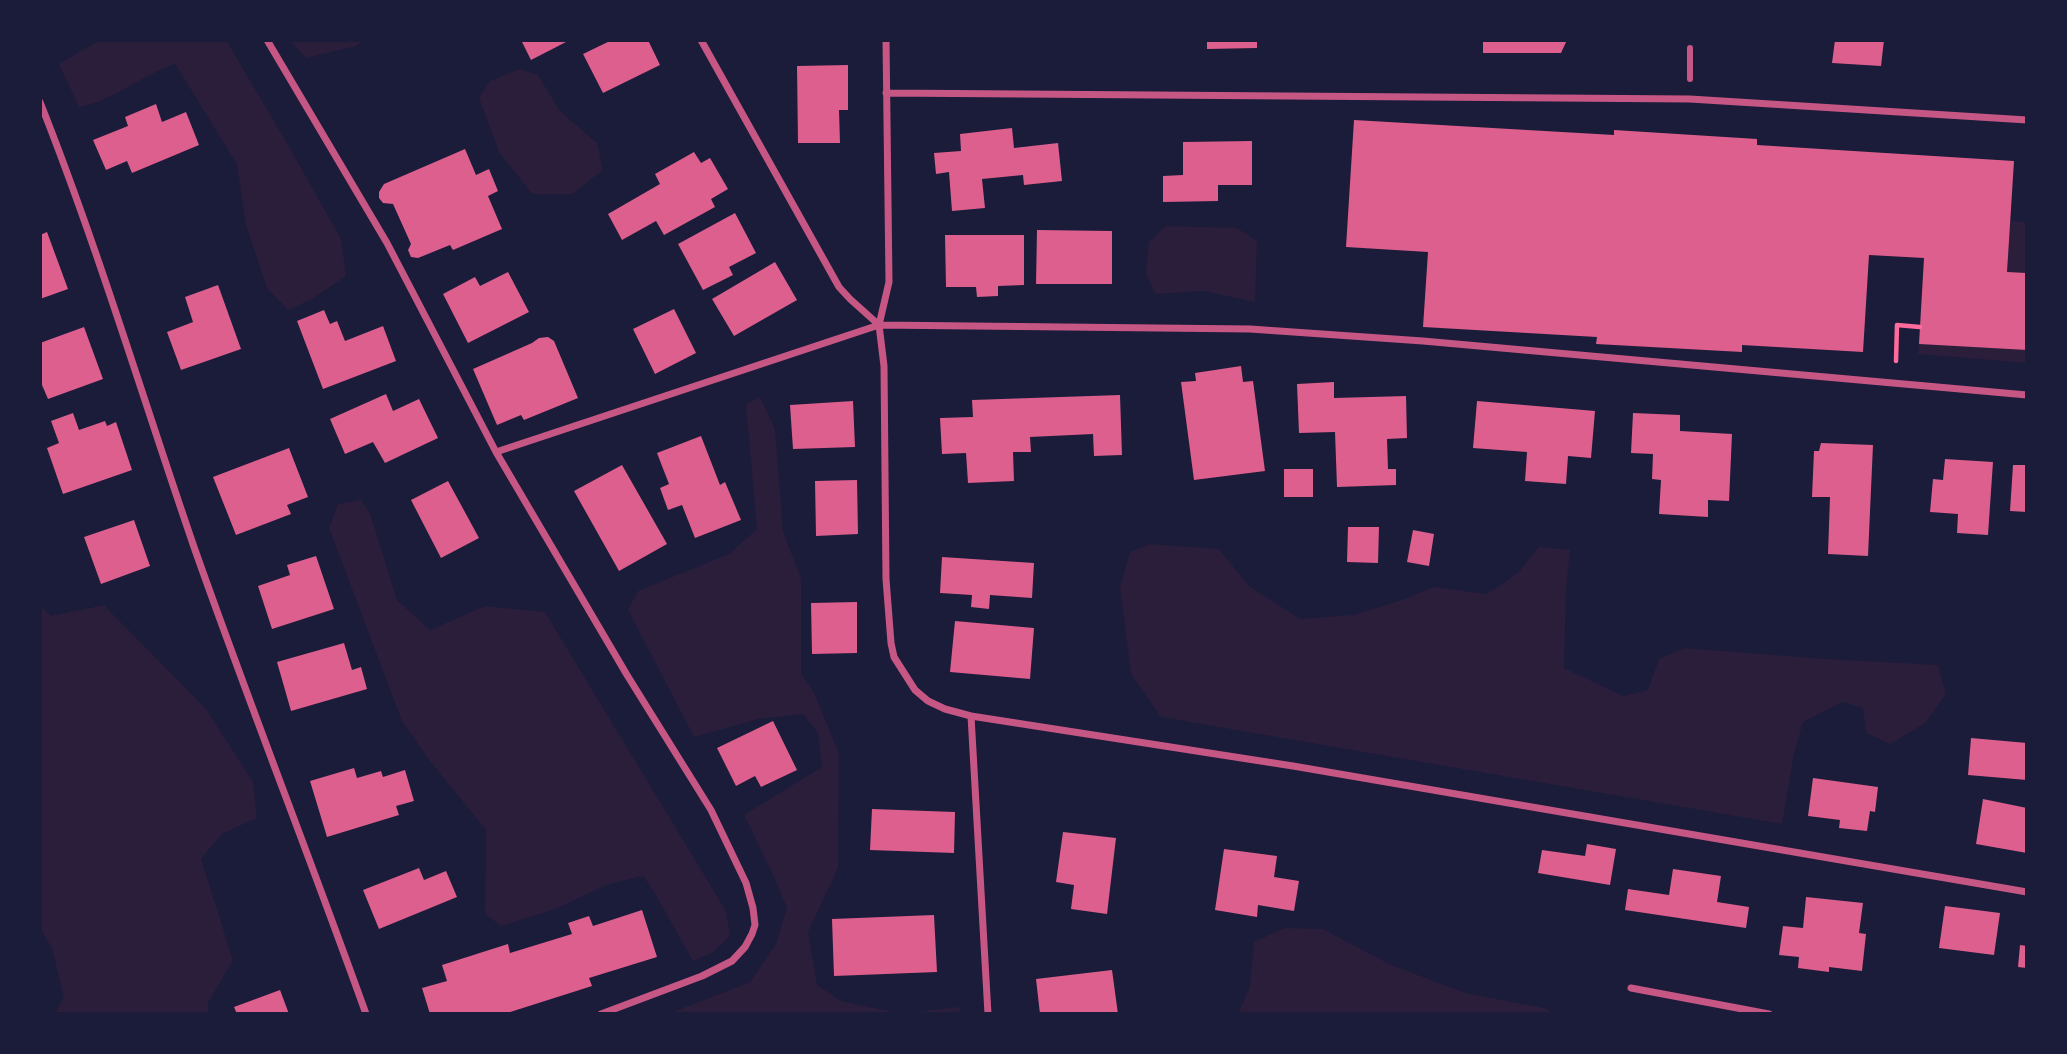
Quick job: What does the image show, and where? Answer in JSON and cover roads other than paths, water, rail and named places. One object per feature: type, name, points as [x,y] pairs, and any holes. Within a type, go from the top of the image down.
[{"type":"street","points":[[267,40],[387,243],[496,452],[627,675],[711,810],[746,883],[755,925],[745,947],[732,961],[702,976],[601,1014]]},
{"type":"street","points":[[701,40],[839,287],[879,325]]},
{"type":"street","points":[[886,40],[889,282],[879,325],[884,366],[886,579],[894,657],[915,690],[928,701],[971,716],[1293,766],[2027,892]]},
{"type":"street","points":[[1690,48],[1690,79]]},
{"type":"street","points":[[886,93],[1690,99],[2027,120]]},
{"type":"street","points":[[40,102],[71,181],[195,548],[366,1014]]},
{"type":"street","points":[[496,452],[879,325],[1263,329],[2027,395]]},
{"type":"street","points":[[971,716],[988,1014]]},
{"type":"street","points":[[1631,988],[1769,1014]]}]
